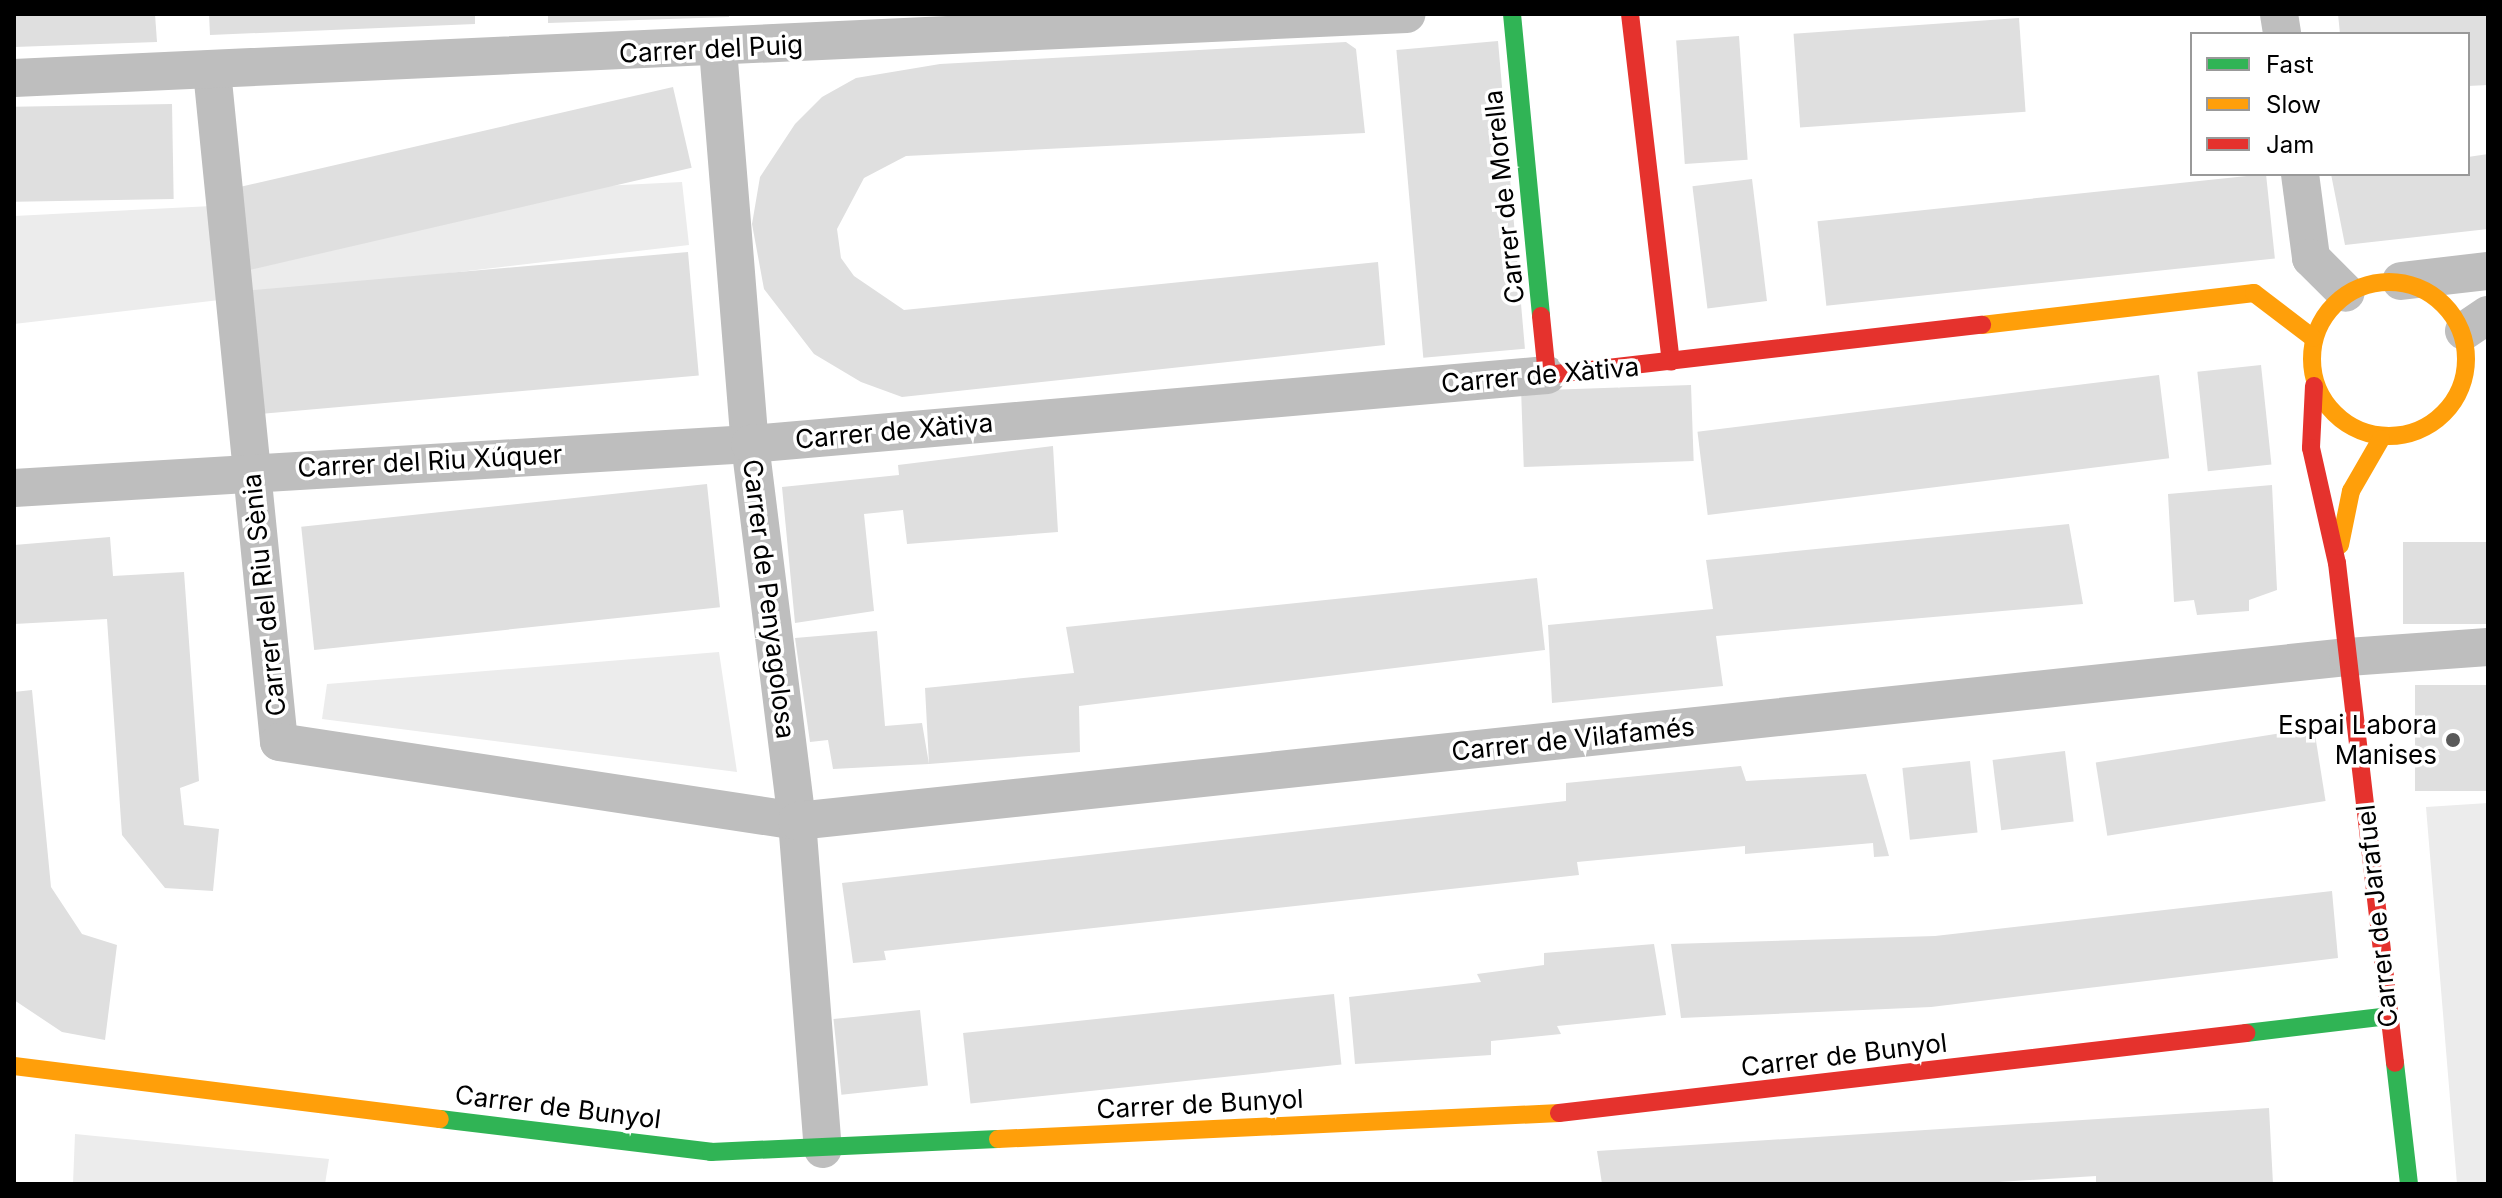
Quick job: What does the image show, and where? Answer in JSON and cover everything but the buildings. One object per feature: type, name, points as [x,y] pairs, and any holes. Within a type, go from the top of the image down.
[{"type":"street","name":"Carrer del Puig","points":[[14,78],[718,49],[1407,14]]},
{"type":"street","name":"Carrer de Morella","points":[[1512,14],[1547,375]]},
{"type":"street","points":[[1630,14],[1671,362]]},
{"type":"street","name":"Carrer de Penyagolosa","points":[[718,49],[750,444],[797,821],[823,1149]]},
{"type":"street","name":"Carrer del Riu Sènia","points":[[212,71],[279,742],[797,821]]},
{"type":"street","points":[[2300,176],[2311,258],[2346,293]]},
{"type":"street","points":[[2401,281],[2440,297],[2476,323],[2466,384],[2433,426],[2381,439],[2340,422],[2314,386],[2313,338],[2325,312],[2346,293],[2401,281],[2488,271]]},
{"type":"street","name":"Carrer de Xàtiva","points":[[750,444],[1547,375],[2254,293],[2313,338]]},
{"type":"street","name":"Carrer de Jarafuel","points":[[2314,386],[2311,448],[2337,563],[2406,1181]]},
{"type":"street","name":"Carrer de Jarafuel","points":[[2337,563],[2351,491],[2381,439]]},
{"type":"street","name":"Carrer del Riu Xúquer","points":[[14,488],[251,471],[750,444]]},
{"type":"street","name":"Carrer de Vilafamés","points":[[797,821],[2348,657],[2488,647]]},
{"type":"street","name":"Carrer de Bunyol","points":[[14,1066],[711,1152],[1604,1111],[2388,1016]]},
{"type":"shaded area","points":[[682,182],[689,245],[14,324],[14,216]]},
{"type":"shaded area","points":[[719,652],[737,772],[322,719],[327,684]]},
{"type":"shaded area","points":[[2488,803],[2488,1184],[2457,1184],[2426,807]]},
{"type":"shaded area","points":[[75,1134],[329,1159],[325,1184],[73,1184]]},
{"type":"traffic: fast","points":[[1512,14],[1541,316]]},
{"type":"traffic: fast","points":[[2246,1033],[2388,1016]]},
{"type":"traffic: fast","points":[[2395,1063],[2409,1184]]},
{"type":"traffic: fast","points":[[440,1119],[711,1152],[998,1139]]},
{"type":"traffic: slow","points":[[2389,282],[2419,287],[2444,304],[2461,329],[2466,359],[2461,389],[2444,414],[2419,431],[2389,436],[2359,431],[2334,414],[2317,389],[2312,359],[2317,329],[2334,304],[2359,287],[2389,282]]},
{"type":"traffic: slow","points":[[1982,325],[2254,293],[2313,338]]},
{"type":"traffic: slow","points":[[2340,545],[2351,491],[2381,439]]},
{"type":"traffic: slow","points":[[14,1066],[440,1119]]},
{"type":"traffic: slow","points":[[998,1139],[1559,1113]]},
{"type":"traffic: jam","points":[[1630,14],[1671,362]]},
{"type":"traffic: jam","points":[[1541,316],[1547,375],[1982,325]]},
{"type":"traffic: jam","points":[[2314,386],[2311,448],[2337,563],[2395,1063]]},
{"type":"traffic: jam","points":[[1559,1113],[2246,1033]]},
{"type":"place","name":"Espai Labora Manises","points":[[2453,740]]}]
